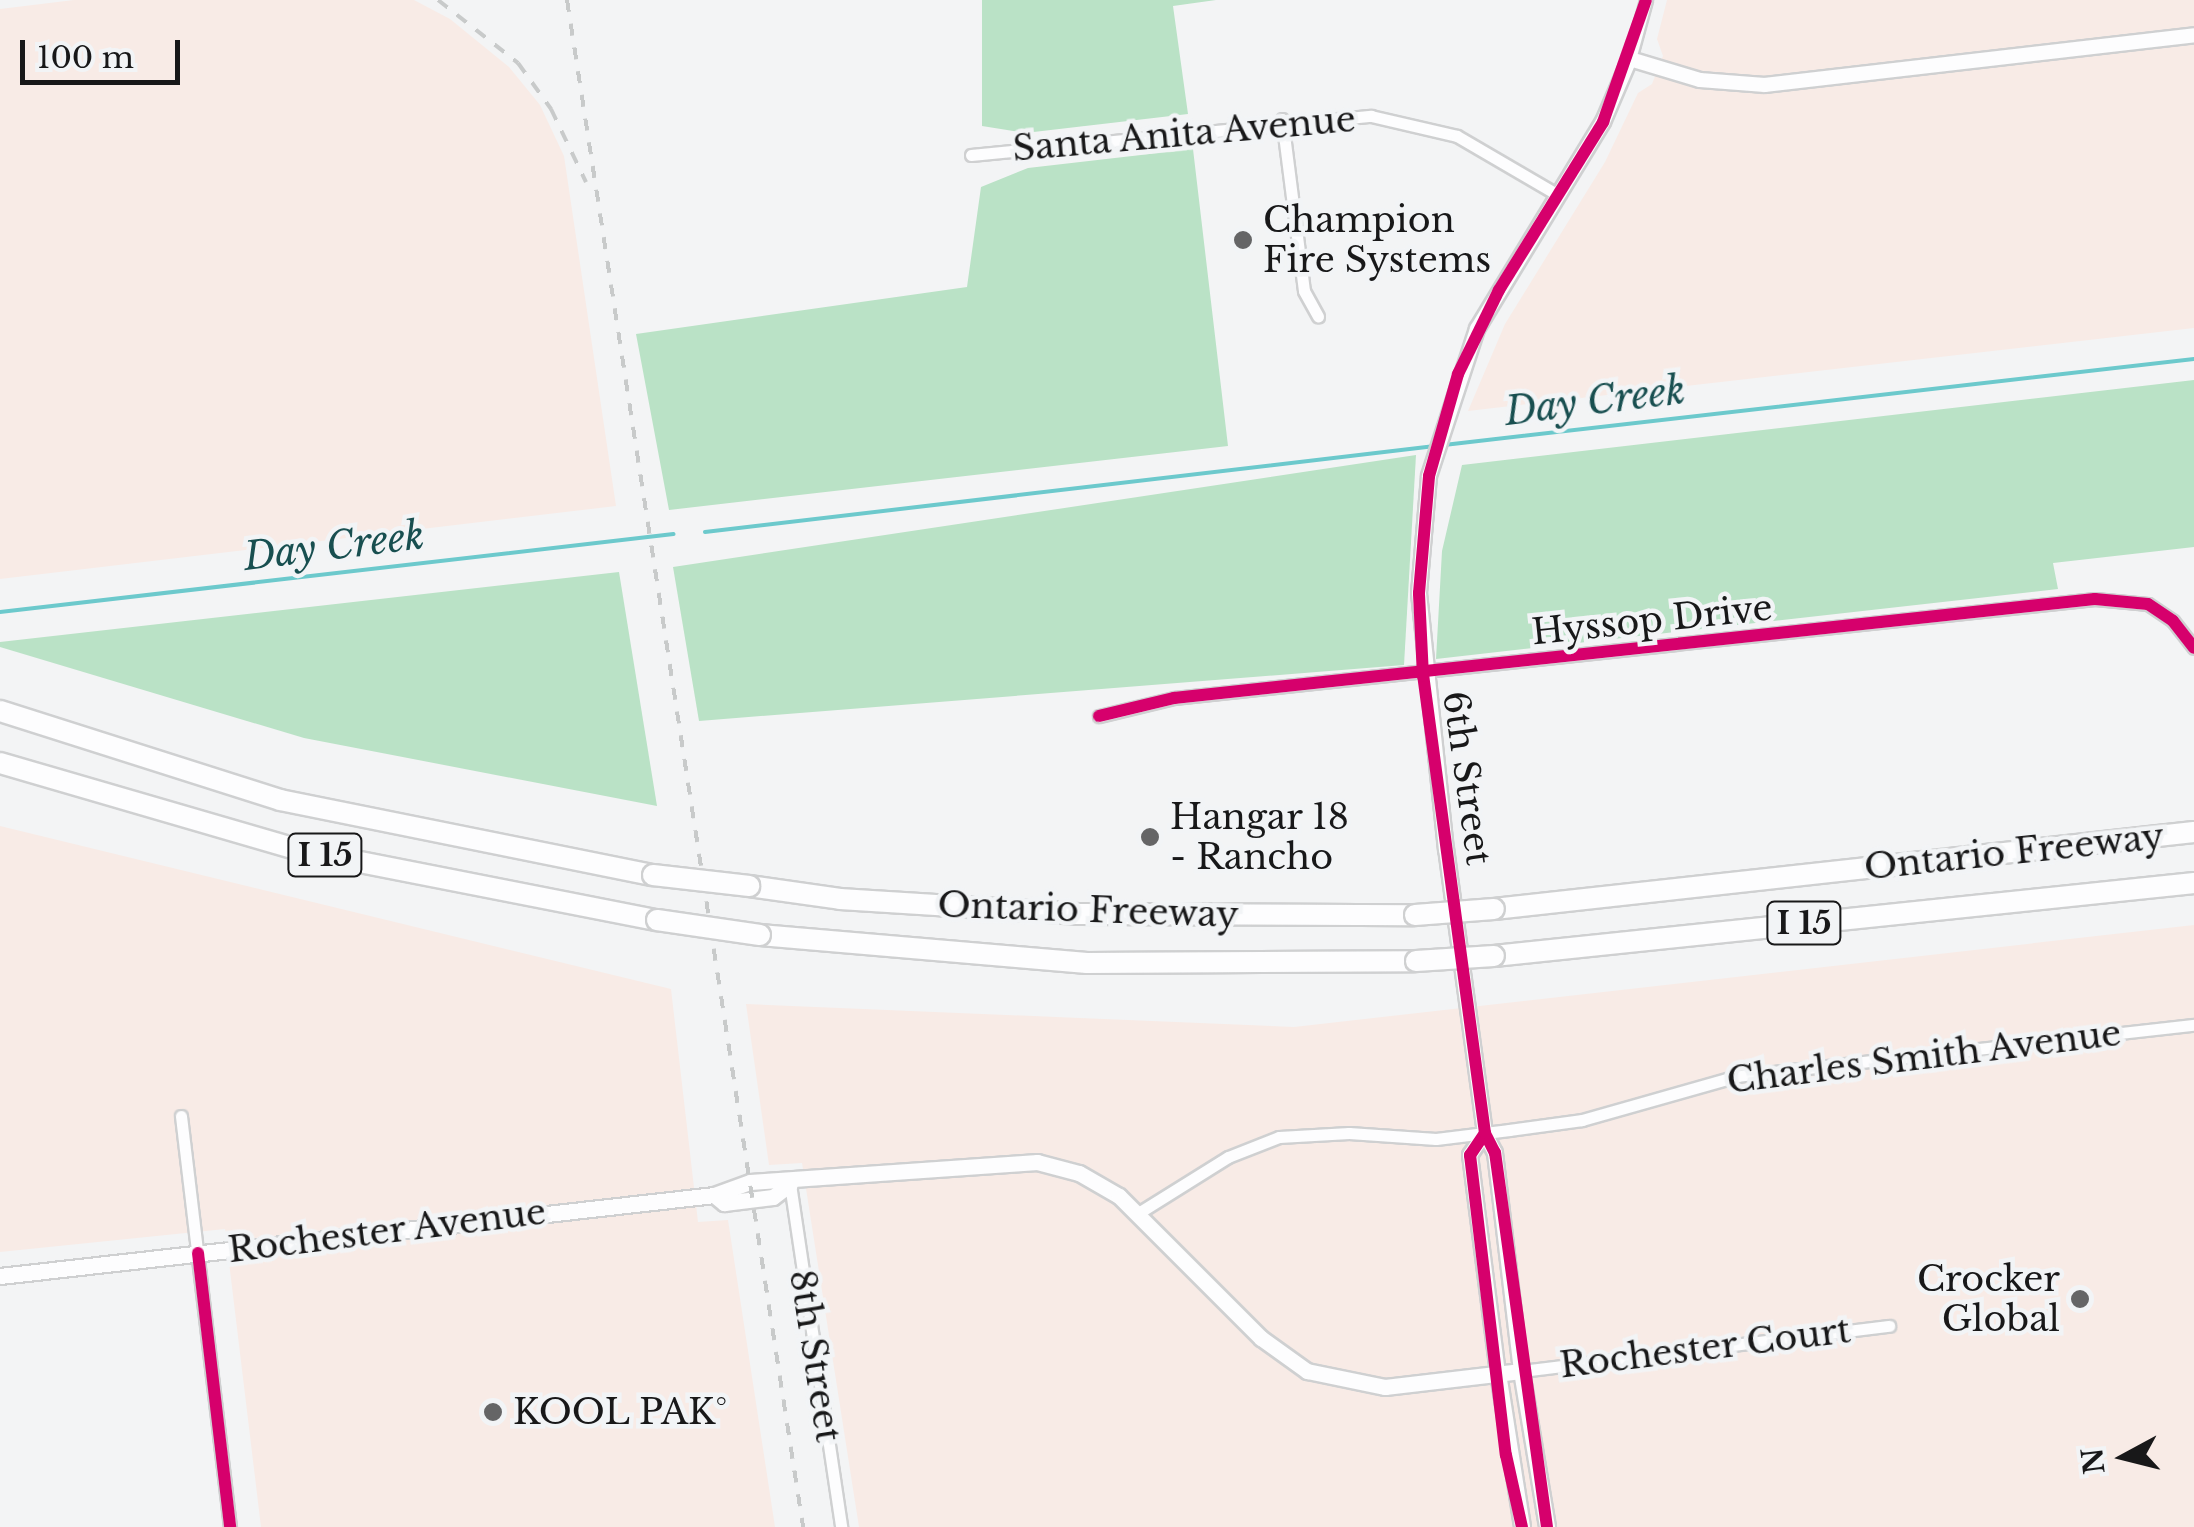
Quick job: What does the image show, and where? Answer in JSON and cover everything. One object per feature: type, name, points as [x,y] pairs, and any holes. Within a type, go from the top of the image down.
[{"type":"highway","name":"Ontario Freeway","points":[[0,711],[280,800],[653,875],[840,899],[1076,914],[1165,917],[1415,914],[1494,909],[2194,832]]},
{"type":"highway","name":"Ontario Freeway","points":[[0,763],[299,850],[656,920],[760,935],[1087,962],[1494,956],[2194,883]]},
{"type":"main road","name":"Rochester Avenue","points":[[0,1276],[714,1195],[723,1186],[750,1182],[790,1184],[1037,1162],[1080,1174],[1140,1212],[1262,1338],[1307,1370],[1386,1387],[1521,1371]]},
{"type":"main road","name":"6th Street","points":[[1521,1371],[1547,1527]]},
{"type":"main road","name":"6th Street","points":[[1498,1373],[1522,1527]]},
{"type":"street","name":"6th Street","points":[[1521,1371],[1495,1153],[1485,1133],[1423,676],[1419,593],[1429,476],[1444,416],[1477,329],[1603,122],[1630,60],[1646,0]]},
{"type":"street","points":[[1630,60],[1700,80],[1765,85],[2194,36]]},
{"type":"street","name":"Santa Anita Avenue","points":[[970,155],[1350,114],[1416,123],[1479,146],[1558,195]]},
{"type":"street","points":[[1282,120],[1304,291],[1318,316]]},
{"type":"street","name":"Hyssop Drive","points":[[1099,716],[1174,698],[1423,676],[2095,599],[2148,604],[2174,621],[2194,648]]},
{"type":"street","name":"Charles Smith Avenue","points":[[1140,1212],[1228,1157],[1279,1138],[1485,1133],[1582,1120],[1737,1076],[2194,1025]]},
{"type":"street","points":[[182,1116],[230,1527]]},
{"type":"street","name":"6th Street","points":[[1485,1133],[1470,1155],[1498,1373]]},
{"type":"street","name":"8th Street","points":[[790,1184],[841,1527]]},
{"type":"street","name":"Rochester Court","points":[[1521,1371],[1888,1326]]},
{"type":"shaded area","points":[[74,0],[414,0],[450,19],[509,67],[540,105],[564,156],[616,506],[0,579],[0,9]]},
{"type":"shaded area","points":[[1667,0],[2194,0],[2194,328],[1468,411],[1505,324],[1605,162],[1638,93],[1652,84],[1663,56],[1657,39]]},
{"type":"shaded area","points":[[0,826],[671,989],[698,1222],[728,1220],[775,1527],[261,1527],[225,1229],[0,1252]]},
{"type":"shaded area","points":[[2194,925],[2194,1527],[859,1527],[802,1163],[769,1165],[746,1004],[1294,1027]]},
{"type":"green space","points":[[982,0],[1216,0],[1173,6],[1188,114],[1025,133],[982,126]]},
{"type":"green space","points":[[1193,149],[1228,446],[669,510],[636,334],[967,287],[981,187],[1028,168]]},
{"type":"green space","points":[[2194,380],[2194,547],[2053,563],[2058,589],[1436,659],[1442,551],[1462,465]]},
{"type":"green space","points":[[1416,455],[1404,665],[699,721],[673,567]]},
{"type":"green space","points":[[619,572],[657,806],[304,738],[0,647],[0,642]]},
{"type":"waterway","name":"Day Creek","points":[[1444,445],[2194,359]]},
{"type":"waterway","name":"Day Creek","points":[[705,532],[1435,446]]},
{"type":"waterway","name":"Day Creek","points":[[0,612],[674,534]]},
{"type":"railway","points":[[438,0],[518,63],[551,109],[586,182]]},
{"type":"railway","points":[[567,0],[803,1527]]},
{"type":"cycle path","points":[[1547,1527],[1495,1153],[1485,1133],[1423,676],[1419,593],[1429,476],[1458,374],[1499,290],[1603,122],[1646,0]]},
{"type":"cycle path","points":[[1099,716],[1174,698],[2095,599],[2148,604],[2173,621],[2194,648]]},
{"type":"cycle path","points":[[1485,1133],[1470,1155],[1506,1455],[1522,1527]]},
{"type":"cycle path","points":[[198,1253],[230,1527]]},
{"type":"place","name":"Champion Fire Systems","points":[[1243,240]]},
{"type":"place","name":"Hangar 18 - Rancho","points":[[1150,837]]},
{"type":"place","name":"Crocker Global","points":[[2080,1299]]},
{"type":"place","name":"KOOL PAK°","points":[[493,1412]]}]
